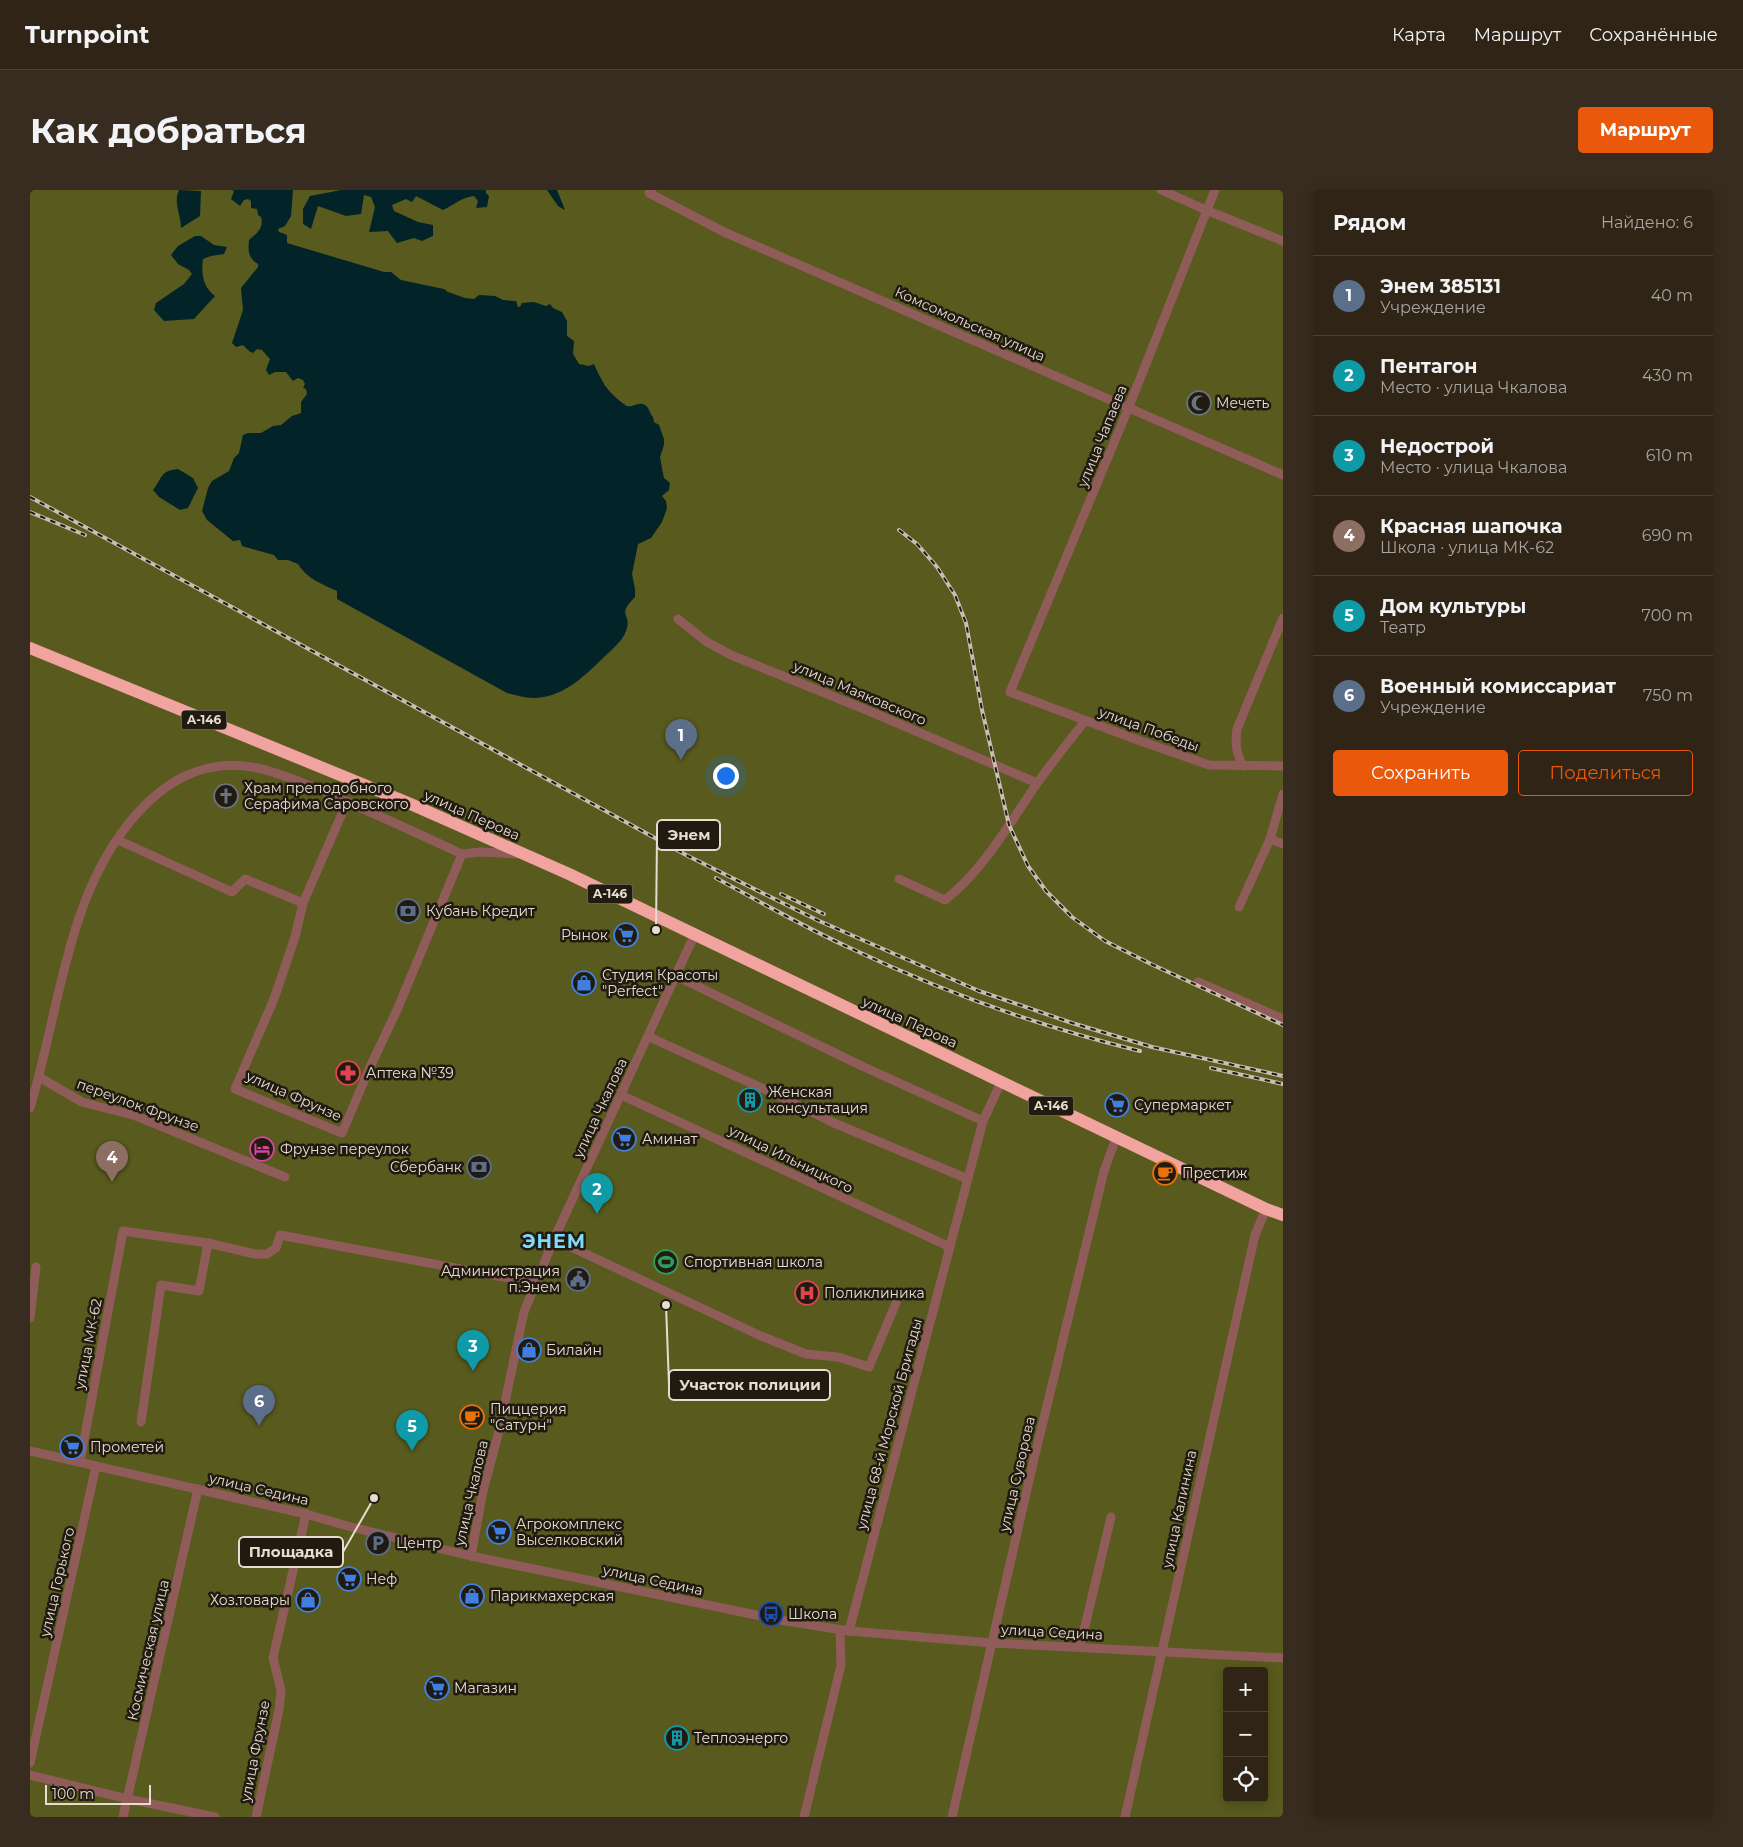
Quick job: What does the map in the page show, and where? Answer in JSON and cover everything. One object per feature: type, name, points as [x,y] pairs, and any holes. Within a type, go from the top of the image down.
[{"type":"highway","name":"улица Перова","points":[[30,648],[378,791],[525,854],[1116,1138],[1283,1216]]},
{"type":"street","points":[[1161,190],[1283,241]]},
{"type":"street","name":"улица Чапаева","points":[[1010,692],[1128,408],[1215,190]]},
{"type":"street","name":"Комсомольская улица","points":[[650,191],[724,232],[1283,475]]},
{"type":"street","points":[[1244,766],[1237,754],[1235,743],[1237,729],[1283,618]]},
{"type":"street","name":"улица Маяковского","points":[[678,619],[707,642],[731,655],[870,711],[1037,783]]},
{"type":"street","name":"улица Победы","points":[[1010,692],[1209,765],[1283,766]]},
{"type":"street","points":[[899,879],[945,900],[962,887],[1016,817],[1037,783],[1085,721]]},
{"type":"street","name":"улица Перова","points":[[30,1108],[62,975],[87,898],[118,840],[146,804],[165,787],[182,777],[203,768],[227,765],[247,766],[306,784],[462,854],[481,852],[525,854]]},
{"type":"street","points":[[1239,907],[1270,839],[1283,794]]},
{"type":"street","name":"улица Фрунзе","points":[[347,802],[303,903],[295,937],[274,999],[235,1089],[342,1133],[397,1010],[462,854]]},
{"type":"street","points":[[1270,839],[1283,844]]},
{"type":"street","points":[[118,840],[232,892],[245,879],[303,903]]},
{"type":"street","name":"улица Чкалова","points":[[471,1556],[483,1492],[498,1435],[524,1312],[554,1239],[649,1037],[694,936]]},
{"type":"street","points":[[676,976],[983,1121]]},
{"type":"street","points":[[1198,982],[1283,1019]]},
{"type":"street","points":[[649,1037],[776,1094],[834,1123],[968,1180]]},
{"type":"street","name":"переулок Фрунзе","points":[[39,1077],[82,1102],[136,1116],[285,1178]]},
{"type":"street","name":"улица 68-й Морской Бригады","points":[[804,1817],[841,1665],[845,1631],[983,1121],[1001,1082]]},
{"type":"street","name":"улица Ильницкого","points":[[621,1095],[950,1247]]},
{"type":"street","name":"улица Суворова","points":[[952,1817],[1104,1171],[1116,1138]]},
{"type":"street","name":"улица Калинина","points":[[1124,1817],[1255,1235],[1266,1209]]},
{"type":"street","name":"улица МК-62","points":[[80,1462],[123,1231],[208,1244]]},
{"type":"street","points":[[141,1422],[161,1285],[199,1291],[208,1244],[255,1254],[267,1254],[276,1248],[280,1235],[535,1283]]},
{"type":"street","points":[[554,1239],[761,1336],[806,1354],[838,1357],[869,1367],[896,1303]]},
{"type":"street","points":[[30,1318],[36,1267]]},
{"type":"street","name":"улица Седина","points":[[30,1451],[306,1514],[471,1556],[780,1620],[845,1631],[992,1643],[1283,1658]]},
{"type":"street","name":"улица Горького","points":[[30,1763],[96,1466]]},
{"type":"street","name":"Космическая улица","points":[[123,1817],[198,1489]]},
{"type":"street","name":"улица Фрунзе","points":[[256,1817],[279,1710],[281,1690],[273,1658],[306,1514]]},
{"type":"street","points":[[1080,1647],[1111,1517]]},
{"type":"street","points":[[30,1775],[128,1799],[215,1817]]},
{"type":"shaded area","name":"ЭНЕМ","points":[[30,190],[1283,190],[1283,1817],[30,1817]]},
{"type":"water","points":[[179,190],[201,191],[200,216],[181,228],[177,204]]},
{"type":"water","points":[[232,190],[293,190],[291,216],[285,226],[278,229],[279,232],[287,235],[287,243],[384,272],[391,272],[401,280],[444,289],[465,298],[474,299],[479,295],[495,296],[503,300],[516,301],[518,307],[522,303],[534,302],[546,306],[550,304],[553,308],[562,312],[567,321],[567,336],[574,341],[573,354],[579,364],[589,366],[594,364],[606,387],[625,405],[643,404],[648,407],[654,422],[659,425],[664,439],[660,457],[664,478],[670,483],[669,490],[662,496],[666,501],[667,508],[662,522],[651,538],[638,544],[632,574],[635,597],[626,608],[628,625],[624,635],[612,650],[571,686],[553,695],[543,697],[526,698],[507,693],[337,599],[337,591],[310,577],[298,564],[288,560],[278,560],[274,555],[242,546],[240,540],[233,541],[207,520],[202,511],[208,488],[212,481],[229,471],[234,458],[239,453],[243,435],[261,433],[273,426],[281,425],[292,416],[301,413],[301,402],[307,394],[306,389],[303,388],[305,384],[303,380],[298,378],[293,381],[286,372],[275,372],[269,375],[266,370],[270,359],[262,350],[257,349],[253,353],[243,345],[236,347],[232,343],[243,310],[241,288],[258,267],[258,264],[249,254],[249,240],[259,230],[262,221],[257,209],[251,208],[251,201],[248,199],[244,200],[240,206],[231,199],[234,191]]},
{"type":"water","points":[[341,190],[486,190],[489,196],[487,207],[476,208],[478,201],[474,196],[443,210],[416,196],[412,202],[406,199],[392,205],[394,211],[418,222],[433,225],[433,236],[422,241],[414,238],[397,243],[388,231],[369,232],[375,207],[371,197],[364,195],[361,214],[346,216],[318,206],[311,229],[303,224],[303,209],[310,196]]},
{"type":"water","points":[[547,190],[557,190],[565,210],[558,206]]},
{"type":"water","points":[[195,236],[201,236],[214,245],[227,247],[224,254],[203,259],[202,270],[205,284],[215,296],[194,319],[164,321],[154,310],[156,303],[184,284],[192,274],[189,270],[178,264],[171,255],[178,246]]},
{"type":"water","points":[[178,469],[193,478],[198,488],[188,508],[180,510],[159,497],[153,490],[162,475],[168,471]]},
{"type":"railway","points":[[30,497],[688,856],[817,920],[979,991],[1072,1023],[1152,1047],[1283,1076]]},
{"type":"railway","points":[[30,512],[85,535]]},
{"type":"railway","points":[[899,530],[917,544],[937,567],[955,595],[966,623],[982,710],[1009,825],[1028,866],[1046,891],[1072,917],[1105,941],[1283,1025]]},
{"type":"railway","points":[[716,878],[816,932],[885,964],[957,994],[1066,1031],[1140,1051]]},
{"type":"railway","points":[[781,894],[824,914]]},
{"type":"railway","points":[[1211,1068],[1283,1084]]},
{"type":"place","name":"Мечеть","points":[[1199,403]]},
{"type":"place","name":"Энем 385131","points":[[681,760]]},
{"type":"place","name":"Храм преподобного Серафима Саровского","points":[[226,796]]},
{"type":"place","name":"Кубань Кредит","points":[[408,911]]},
{"type":"place","name":"Энем","points":[[656,930]]},
{"type":"place","name":"Рынок","points":[[626,935]]},
{"type":"place","name":"Студия Красоты \"Perfect\"","points":[[584,983]]},
{"type":"place","name":"Аптека №39","points":[[348,1073]]},
{"type":"place","name":"Женская консультация","points":[[750,1100]]},
{"type":"place","name":"Супермаркет","points":[[1117,1105]]},
{"type":"place","name":"Аминат","points":[[624,1139]]},
{"type":"place","name":"Фрунзе переулок","points":[[262,1149]]},
{"type":"place","name":"Сбербанк","points":[[479,1167]]},
{"type":"place","name":"Престиж","points":[[1165,1173]]},
{"type":"place","name":"Красная шапочка","points":[[112,1182]]},
{"type":"place","name":"Пентагон","points":[[597,1214]]},
{"type":"place","name":"Спортивная школа","points":[[666,1262]]},
{"type":"place","name":"Администрация п.Энем","points":[[578,1279]]},
{"type":"place","name":"Поликлиника","points":[[807,1293]]},
{"type":"place","name":"Участок полиции","points":[[666,1305]]},
{"type":"place","name":"Билайн","points":[[529,1350]]},
{"type":"place","name":"Недострой","points":[[473,1371]]},
{"type":"place","name":"Пиццерия \"Сатурн\"","points":[[472,1417]]},
{"type":"place","name":"Военный комиссариат","points":[[259,1426]]},
{"type":"place","name":"Прометей","points":[[72,1447]]},
{"type":"place","name":"Дом культуры","points":[[412,1451]]},
{"type":"place","name":"Площадка","points":[[374,1498]]},
{"type":"place","name":"Агрокомплекс Выселковский","points":[[499,1532]]},
{"type":"place","name":"Центр","points":[[378,1543]]},
{"type":"place","name":"Неф","points":[[349,1579]]},
{"type":"place","name":"Парикмахерская","points":[[472,1596]]},
{"type":"place","name":"Хоз.товары","points":[[308,1600]]},
{"type":"place","name":"Школа","points":[[771,1614]]},
{"type":"place","name":"Магазин","points":[[437,1688]]},
{"type":"place","name":"Теплоэнерго","points":[[677,1738]]},
{"type":"district","name":"ЭНЕМ","points":[[554,1241]]}]
